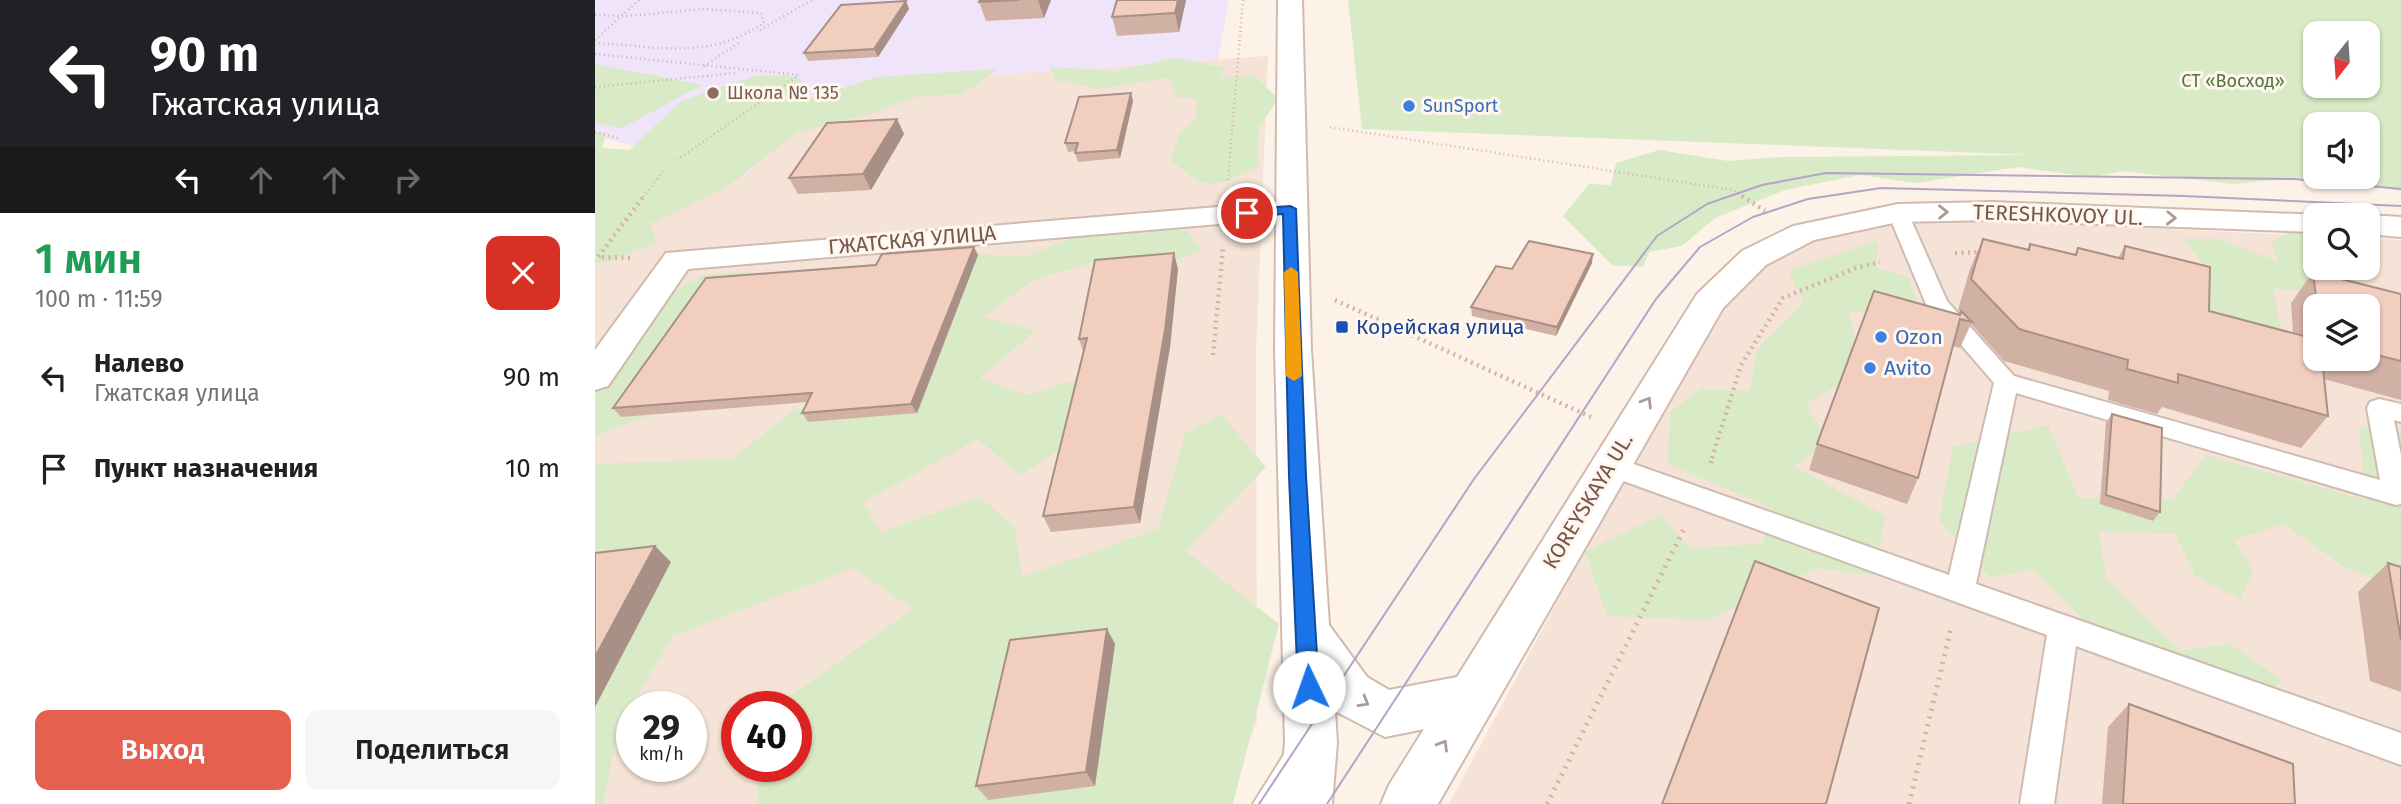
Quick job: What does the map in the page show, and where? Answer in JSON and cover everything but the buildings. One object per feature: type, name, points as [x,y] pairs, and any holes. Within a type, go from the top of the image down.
[{"type":"street","points":[[1290,0],[1290,209],[1297,476],[1311,743],[1305,804]]},
{"type":"street","name":"ГЖАТСКАЯ УЛИЦА","points":[[678,260],[1290,209]]},
{"type":"street","name":"TERESHKOVOY UL.","points":[[1804,233],[1898,213],[1991,211],[2303,223]]},
{"type":"street","points":[[2380,226],[2401,227]]},
{"type":"street","name":"KOREYSKAYA UL.","points":[[1408,804],[1617,451],[1709,302],[1753,258],[1804,233]]},
{"type":"street","points":[[595,377],[678,260]]},
{"type":"street","points":[[1306,631],[1349,693],[1385,714],[1471,697]]},
{"type":"lane","points":[[1898,213],[1937,304],[2006,382],[2396,495],[2379,408],[2401,413]]},
{"type":"lane","points":[[1960,591],[2006,382]]},
{"type":"lane","points":[[1617,451],[1699,498],[2401,749]]},
{"type":"lane","points":[[2037,804],[2063,628]]},
{"type":"lane","points":[[1270,804],[1311,743]]},
{"type":"path","points":[[595,42],[639,0]]},
{"type":"path","points":[[703,66],[748,36],[812,0]]},
{"type":"path","points":[[595,15],[622,16],[704,9],[761,13],[764,23],[748,36],[722,46],[688,51],[595,42]]},
{"type":"path","points":[[595,54],[747,72],[800,75],[677,160]]},
{"type":"path","points":[[595,87],[747,72]]},
{"type":"path","points":[[1319,126],[1733,190],[1856,268]]},
{"type":"path","points":[[595,132],[618,138]]},
{"type":"path","points":[[663,171],[598,257],[678,260]]},
{"type":"path","points":[[1547,804],[1699,498],[1741,365],[1783,298],[1856,268],[1915,253],[1984,252]]},
{"type":"path","points":[[1326,296],[1598,420],[1617,451]]},
{"type":"path","points":[[1909,804],[1960,591]]},
{"type":"shaded area","name":"Школа № 135","points":[[595,0],[1229,0],[1218,59],[847,85],[814,101],[747,174],[595,136]]},
{"type":"shaded area","points":[[1268,56],[1256,352],[1257,722],[1223,804],[595,804],[595,212],[747,174],[814,101],[847,85]]},
{"type":"shaded area","points":[[1906,221],[1999,221],[2303,235],[2303,280],[2380,280],[2380,239],[2401,240],[2401,804],[1449,804],[1647,434],[1721,307],[1763,266],[1813,239]]},
{"type":"green space","name":"СТ «Восход»","points":[[1348,0],[2401,0],[2401,191],[2380,186],[2380,112],[2303,112],[2303,178],[2233,184],[2123,171],[2092,177],[2018,167],[1916,183],[1860,175],[1785,190],[1715,218],[1682,246],[1649,252],[1643,267],[1612,265],[1563,216],[1589,184],[1611,185],[1616,163],[1659,150],[1728,161],[1781,157],[2037,155],[1362,129]]},
{"type":"green space","points":[[1175,58],[1225,68],[1219,77],[1255,76],[1278,99],[1259,127],[1258,167],[1230,179],[1212,183],[1195,178],[1171,160],[1181,131],[1197,118],[1196,99],[1178,98],[1168,78],[1098,89],[1055,80],[1050,67],[1115,71]]},
{"type":"green space","points":[[595,64],[702,85],[622,128],[595,123]]},
{"type":"green space","points":[[997,69],[963,94],[919,96],[873,113],[796,133],[727,187],[650,224],[657,242],[605,263],[595,263],[595,132],[606,133],[602,148],[630,150],[681,101],[755,76],[786,75],[802,80],[800,92],[797,93],[813,98],[877,77]]},
{"type":"green space","points":[[2298,228],[2303,229],[2303,280],[2359,280],[2377,294],[2310,294],[2298,290],[2273,289],[2286,354],[2208,334],[2209,270],[2183,239],[2220,239],[2279,262],[2271,242]]},
{"type":"green space","points":[[1187,230],[1201,250],[1171,262],[1094,262],[1033,280],[983,317],[1035,331],[980,378],[1027,395],[1108,369],[1138,400],[1020,475],[978,439],[863,502],[881,532],[980,497],[1015,528],[1022,577],[1158,529],[1185,434],[1222,415],[1266,467],[1185,551],[1279,624],[1233,804],[758,804],[758,782],[812,782],[812,691],[798,691],[913,609],[853,568],[673,636],[639,691],[616,691],[616,739],[603,804],[595,804],[595,464],[732,459],[796,409],[882,400],[958,253],[1025,257],[1086,232]]},
{"type":"green space","points":[[1878,241],[1876,267],[1908,277],[1922,314],[1850,311],[1860,373],[1806,403],[1827,442],[1794,467],[1886,516],[1873,575],[1818,568],[1707,620],[1607,616],[1585,552],[1661,515],[1690,548],[1762,544],[1773,509],[1668,464],[1670,412],[1701,389],[1750,391],[1757,350],[1804,302],[1788,271]]},
{"type":"green space","points":[[750,271],[782,296],[706,394],[595,436],[595,358],[617,323],[703,275]]},
{"type":"green space","points":[[2380,296],[2401,310],[2380,308]]},
{"type":"green space","points":[[2048,425],[2078,498],[2173,499],[2206,455],[2366,500],[2359,427],[2401,431],[2401,588],[2346,568],[2284,524],[2234,540],[2253,571],[2240,599],[2195,576],[2175,534],[2099,531],[2106,579],[2180,651],[2230,644],[2282,680],[2257,713],[2197,667],[2135,671],[2033,570],[1990,577],[1939,520],[1953,447]]},
{"type":"tram line","points":[[1259,804],[1474,479],[1657,236],[1707,204],[1762,185],[1826,173],[2294,179],[2401,189]]},
{"type":"tram line","points":[[1327,804],[1656,299],[1700,247],[1753,217],[1808,199],[1881,188],[2184,196],[2401,206]]},
{"type":"slow traffic","points":[[1291,272],[1294,376]]},
{"type":"place","name":"Школа № 135","points":[[713,93]]},
{"type":"place","name":"SunSport","points":[[1409,106]]},
{"type":"place","name":"Корейская улица","points":[[1342,327]]},
{"type":"place","name":"Ozon","points":[[1881,337]]},
{"type":"place","name":"Avito","points":[[1870,368]]},
{"type":"route","points":[[1247,213],[1290,209],[1297,476],[1309,687]]}]
